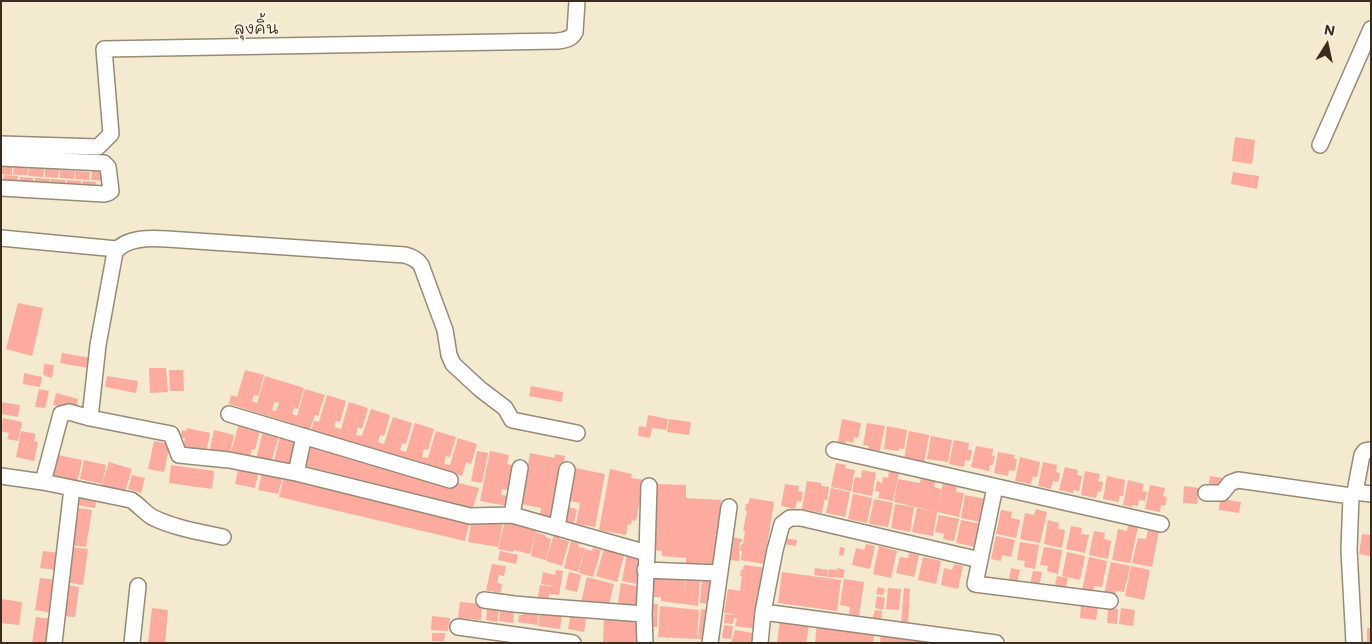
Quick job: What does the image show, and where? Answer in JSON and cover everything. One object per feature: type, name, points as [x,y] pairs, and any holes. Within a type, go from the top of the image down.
[{"type":"street","name":"ลุงคิ้น","points":[[1,144],[98,147],[112,134],[104,49],[558,41],[568,39],[575,32],[577,1]]},
{"type":"street","points":[[1320,145],[1371,29]]},
{"type":"street","points":[[1,158],[104,162],[108,167],[111,191],[104,194],[1,188]]},
{"type":"street","points":[[1,238],[117,249],[134,241],[154,238],[411,256],[421,266],[445,330],[448,355],[455,367],[505,408],[512,420],[577,433]]},
{"type":"street","points":[[90,418],[98,345],[114,256],[117,249]]},
{"type":"street","points":[[43,482],[61,414],[69,412],[171,434],[179,455],[229,460],[296,473],[470,516],[512,515],[647,553]]},
{"type":"street","points":[[229,414],[450,480]]},
{"type":"street","points":[[296,473],[304,436]]},
{"type":"street","points":[[834,450],[1161,524]]},
{"type":"street","points":[[1354,643],[1349,550],[1353,494],[1362,455],[1365,451],[1371,450]]},
{"type":"street","points":[[512,515],[520,468]]},
{"type":"street","points":[[557,527],[567,470]]},
{"type":"street","points":[[1,476],[43,482],[131,500],[150,515],[170,524],[223,537]]},
{"type":"street","points":[[1206,493],[1222,493],[1230,483],[1238,480],[1353,494],[1371,494]]},
{"type":"street","points":[[645,643],[644,614],[649,486]]},
{"type":"street","points":[[995,487],[975,584],[1110,601]]},
{"type":"street","points":[[54,643],[72,488]]},
{"type":"street","points":[[710,643],[729,507]]},
{"type":"street","points":[[760,643],[763,612],[775,550],[781,527],[790,518],[801,518],[980,560]]},
{"type":"street","points":[[646,570],[720,573]]},
{"type":"street","points":[[132,643],[138,586]]},
{"type":"street","points":[[484,600],[523,605],[644,614]]},
{"type":"street","points":[[763,612],[996,643]]},
{"type":"street","points":[[458,627],[573,643]]},
{"type":"building","points":[[1235,137],[1255,140],[1252,164],[1232,161]]},
{"type":"building","points":[[1,166],[12,166],[12,175],[1,174]]},
{"type":"building","points":[[14,166],[28,167],[27,175],[13,175]]},
{"type":"building","points":[[29,168],[44,169],[43,177],[28,176]]},
{"type":"building","points":[[45,169],[59,169],[58,178],[45,177]]},
{"type":"building","points":[[60,170],[75,171],[74,179],[60,178]]},
{"type":"building","points":[[76,171],[90,172],[89,180],[75,179]]},
{"type":"building","points":[[92,171],[107,172],[106,181],[91,180]]},
{"type":"building","points":[[1233,172],[1259,176],[1257,189],[1231,184]]},
{"type":"building","points":[[4,175],[18,176],[17,185],[3,184]]},
{"type":"building","points":[[20,177],[33,178],[33,186],[19,185]]},
{"type":"building","points":[[35,178],[50,179],[49,187],[34,186]]},
{"type":"building","points":[[51,179],[65,180],[64,188],[50,187]]},
{"type":"building","points":[[67,180],[81,181],[80,189],[66,188]]},
{"type":"building","points":[[83,181],[96,182],[95,191],[81,190]]},
{"type":"building","points":[[18,303],[43,308],[32,356],[6,349]]},
{"type":"building","points":[[62,353],[91,358],[88,368],[60,363]]},
{"type":"building","points":[[44,364],[54,365],[52,378],[43,375]]},
{"type":"building","points":[[149,368],[166,368],[168,392],[150,393]]},
{"type":"building","points":[[169,370],[183,370],[184,391],[170,391]]},
{"type":"building","points":[[245,370],[264,375],[258,396],[254,395],[252,401],[257,403],[265,376],[304,388],[298,409],[294,408],[292,414],[297,416],[305,389],[325,395],[318,416],[315,415],[310,429],[229,404],[231,395],[237,397]],"holes":[[[274,402],[279,403],[276,411],[272,410]]]},
{"type":"building","points":[[24,373],[42,377],[40,387],[23,384]]},
{"type":"building","points":[[107,376],[138,381],[136,393],[105,387]]},
{"type":"building","points":[[531,386],[563,392],[562,402],[529,396]]},
{"type":"building","points":[[39,389],[49,391],[45,408],[35,407]]},
{"type":"building","points":[[56,393],[78,399],[76,410],[53,405]]},
{"type":"building","points":[[327,395],[346,401],[340,422],[336,421],[334,427],[341,429],[349,402],[368,408],[362,429],[358,427],[356,435],[362,436],[371,409],[390,415],[384,436],[380,435],[378,442],[384,444],[393,417],[412,423],[406,444],[402,443],[400,450],[406,452],[415,423],[434,429],[428,450],[424,449],[422,457],[428,458],[436,431],[456,437],[450,457],[446,456],[444,464],[450,465],[458,438],[477,444],[471,464],[466,462],[462,476],[311,430],[314,421],[319,422]]},
{"type":"building","points":[[1,402],[20,405],[18,417],[1,414]]},
{"type":"building","points":[[648,415],[668,419],[666,430],[652,428],[650,438],[638,436],[639,426],[646,427]]},
{"type":"building","points":[[3,418],[22,422],[18,441],[7,439],[9,433],[1,431]]},
{"type":"building","points":[[669,419],[691,422],[689,435],[667,432]]},
{"type":"building","points":[[842,419],[861,423],[858,438],[854,437],[853,443],[846,441],[846,443],[838,442]]},
{"type":"building","points":[[239,423],[260,429],[255,450],[252,449],[249,461],[230,456]]},
{"type":"building","points":[[867,423],[885,426],[879,454],[868,452],[869,446],[863,445]]},
{"type":"building","points":[[887,426],[907,430],[904,449],[899,448],[899,451],[884,449]]},
{"type":"building","points":[[187,428],[210,433],[206,454],[183,449],[185,438],[180,438],[182,430],[186,431]]},
{"type":"building","points":[[214,430],[234,435],[229,457],[209,453]]},
{"type":"building","points":[[21,431],[36,434],[34,441],[38,442],[34,461],[16,457]]},
{"type":"building","points":[[263,431],[279,435],[271,463],[256,459]]},
{"type":"building","points":[[909,431],[929,435],[924,464],[904,460]]},
{"type":"building","points":[[280,436],[298,441],[295,455],[292,455],[288,469],[273,465]]},
{"type":"building","points":[[931,436],[952,440],[948,462],[927,459]]},
{"type":"building","points":[[954,440],[969,443],[968,450],[972,450],[970,461],[965,460],[964,467],[949,464]]},
{"type":"building","points":[[154,441],[170,444],[164,472],[148,469]]},
{"type":"building","points":[[311,446],[479,488],[473,508],[306,466]]},
{"type":"building","points":[[976,446],[993,449],[992,456],[995,456],[989,471],[971,467]]},
{"type":"building","points":[[477,451],[488,453],[482,483],[471,481]]},
{"type":"building","points":[[490,451],[509,455],[507,464],[517,466],[512,491],[502,489],[501,495],[509,496],[507,506],[480,501]]},
{"type":"building","points":[[998,452],[1015,455],[1014,459],[1017,459],[1015,471],[1009,470],[1008,476],[994,473]]},
{"type":"building","points":[[530,453],[555,458],[555,454],[565,456],[554,517],[540,515],[541,508],[521,504]]},
{"type":"building","points":[[58,455],[82,460],[77,483],[53,478]]},
{"type":"building","points":[[1020,457],[1040,462],[1037,477],[1033,476],[1031,484],[1015,481]]},
{"type":"building","points":[[84,460],[106,465],[102,484],[80,479]]},
{"type":"building","points":[[109,462],[132,469],[124,495],[101,488]]},
{"type":"building","points":[[1043,462],[1057,465],[1056,472],[1060,473],[1058,482],[1053,481],[1051,489],[1038,486]]},
{"type":"building","points":[[836,463],[846,465],[845,468],[855,470],[851,491],[831,487]]},
{"type":"building","points":[[171,465],[214,471],[212,489],[169,483]]},
{"type":"building","points":[[239,465],[259,469],[255,488],[235,484]]},
{"type":"building","points":[[1065,467],[1078,470],[1077,475],[1082,476],[1079,491],[1073,490],[1073,493],[1059,490]]},
{"type":"building","points":[[575,468],[605,474],[595,527],[576,524],[580,503],[569,501]]},
{"type":"building","points":[[610,469],[632,474],[631,478],[644,480],[636,521],[632,520],[631,525],[628,524],[626,535],[599,530]]},
{"type":"building","points":[[263,470],[283,475],[278,494],[258,490]]},
{"type":"building","points":[[862,470],[876,473],[872,496],[852,492],[855,477],[861,478]]},
{"type":"building","points":[[889,471],[899,473],[893,501],[878,498],[880,492],[875,491],[877,481],[882,483],[883,477],[888,478]]},
{"type":"building","points":[[1085,471],[1100,474],[1098,481],[1103,482],[1101,492],[1098,491],[1096,498],[1081,495]]},
{"type":"building","points":[[132,475],[145,478],[141,493],[128,489]]},
{"type":"building","points":[[284,475],[470,519],[465,541],[279,497]]},
{"type":"building","points":[[1107,476],[1125,480],[1123,496],[1120,496],[1118,502],[1103,499]]},
{"type":"building","points":[[1210,476],[1223,478],[1221,489],[1208,487]]},
{"type":"building","points":[[921,477],[936,480],[934,487],[941,489],[938,507],[943,483],[957,485],[956,492],[964,493],[959,517],[894,502],[898,479],[920,483]]},
{"type":"building","points":[[1128,480],[1144,484],[1142,491],[1147,492],[1145,501],[1139,500],[1138,506],[1123,505]]},
{"type":"building","points":[[807,481],[821,483],[821,486],[829,487],[822,513],[802,509]]},
{"type":"building","points":[[656,484],[686,485],[686,498],[721,500],[718,565],[686,564],[686,558],[662,556],[662,551],[653,550]]},
{"type":"building","points":[[785,484],[799,486],[798,491],[803,492],[801,502],[797,501],[795,509],[781,506]]},
{"type":"building","points":[[1150,485],[1165,488],[1163,496],[1167,497],[1165,506],[1161,505],[1160,512],[1145,509]]},
{"type":"building","points":[[1184,486],[1199,488],[1197,504],[1183,503]]},
{"type":"building","points":[[831,488],[850,492],[845,517],[826,513]]},
{"type":"building","points":[[77,492],[97,495],[95,508],[75,505]]},
{"type":"building","points":[[853,494],[872,498],[867,523],[848,519]]},
{"type":"building","points":[[965,495],[986,499],[981,522],[961,518]]},
{"type":"building","points":[[750,498],[774,502],[764,564],[741,560],[742,551],[740,551],[741,544],[743,544],[745,531],[743,531],[747,511],[745,510]]},
{"type":"building","points":[[874,499],[893,503],[888,527],[869,524]]},
{"type":"building","points":[[1220,499],[1241,502],[1239,513],[1219,510]]},
{"type":"building","points":[[895,504],[914,507],[910,532],[891,528]]},
{"type":"building","points":[[567,507],[577,509],[574,523],[565,521]]},
{"type":"building","points":[[77,508],[92,510],[86,547],[71,545]]},
{"type":"building","points":[[917,508],[937,512],[933,536],[912,532]]},
{"type":"building","points":[[1036,509],[1047,512],[1040,543],[1020,539],[1025,513],[1034,515]]},
{"type":"building","points":[[1001,510],[1012,512],[1011,518],[1020,520],[1016,538],[996,534]]},
{"type":"building","points":[[939,515],[959,519],[954,541],[943,539],[944,534],[935,532]]},
{"type":"building","points":[[472,517],[503,522],[498,547],[468,542]]},
{"type":"building","points":[[961,520],[981,524],[977,547],[956,543]]},
{"type":"building","points":[[1048,520],[1059,523],[1058,529],[1065,530],[1062,548],[1044,544]]},
{"type":"building","points":[[505,521],[537,528],[530,554],[498,549]]},
{"type":"building","points":[[1128,525],[1138,527],[1130,563],[1112,560],[1118,529],[1127,531]]},
{"type":"building","points":[[1071,526],[1082,528],[1081,534],[1089,535],[1085,553],[1066,549]]},
{"type":"building","points":[[1148,529],[1159,531],[1152,567],[1132,563],[1138,538],[1146,539]]},
{"type":"building","points":[[1094,531],[1105,533],[1104,539],[1111,541],[1108,559],[1089,555]]},
{"type":"building","points":[[536,532],[551,539],[546,560],[531,556]]},
{"type":"building","points":[[554,534],[561,536],[560,539],[569,541],[562,566],[546,561]]},
{"type":"building","points":[[1362,534],[1371,535],[1371,556],[1359,554]]},
{"type":"building","points":[[996,536],[1015,540],[1011,557],[1002,555],[1001,561],[991,559]]},
{"type":"building","points":[[733,537],[742,539],[742,542],[740,542],[739,561],[730,560]]},
{"type":"building","points":[[785,538],[797,540],[796,546],[784,544]]},
{"type":"building","points":[[571,541],[579,543],[578,547],[585,548],[578,572],[564,568]]},
{"type":"building","points":[[1020,542],[1039,545],[1035,569],[1024,567],[1025,561],[1017,560]]},
{"type":"building","points":[[866,544],[875,546],[870,569],[852,565],[856,548],[864,550]]},
{"type":"building","points":[[879,546],[897,551],[891,578],[873,574]]},
{"type":"building","points":[[70,547],[88,549],[83,585],[64,582]]},
{"type":"building","points":[[840,547],[845,548],[843,556],[839,555]]},
{"type":"building","points":[[1044,547],[1062,550],[1058,574],[1047,571],[1048,566],[1040,565]]},
{"type":"building","points":[[593,548],[601,550],[593,577],[579,573],[585,549],[592,551]]},
{"type":"building","points":[[604,549],[624,555],[617,582],[596,576]]},
{"type":"building","points":[[43,551],[60,553],[57,570],[40,568]]},
{"type":"building","points":[[500,551],[518,555],[516,564],[498,560]]},
{"type":"building","points":[[1067,552],[1085,556],[1080,580],[1062,576]]},
{"type":"building","points":[[909,553],[919,555],[914,577],[896,573],[900,557],[908,558]]},
{"type":"building","points":[[627,554],[638,556],[637,563],[640,563],[636,584],[622,581]]},
{"type":"building","points":[[923,557],[941,561],[936,584],[918,580]]},
{"type":"building","points":[[1089,557],[1107,561],[1102,587],[1094,586],[1093,592],[1082,590]]},
{"type":"building","points":[[1111,562],[1130,566],[1124,592],[1116,591],[1115,597],[1104,595]]},
{"type":"building","points":[[492,564],[506,566],[504,576],[499,575],[497,583],[502,584],[500,593],[486,590]]},
{"type":"building","points":[[954,564],[963,566],[958,589],[941,585],[944,568],[952,570]]},
{"type":"building","points":[[744,565],[767,568],[758,629],[735,626],[737,618],[734,618],[733,624],[724,623],[725,614],[734,615],[736,605],[734,614],[724,613],[728,589],[740,591],[742,576],[740,576]]},
{"type":"building","points":[[1131,566],[1150,570],[1144,600],[1125,596]]},
{"type":"building","points":[[815,568],[828,570],[827,577],[814,575]]},
{"type":"building","points":[[837,568],[845,570],[843,578],[828,577],[829,569],[837,570]]},
{"type":"building","points":[[1011,568],[1020,570],[1017,582],[1009,580]]},
{"type":"building","points":[[556,570],[563,571],[559,595],[549,594],[548,603],[537,601],[540,585],[552,587],[541,584],[543,572],[555,575]]},
{"type":"building","points":[[1033,571],[1042,572],[1039,586],[1030,584]]},
{"type":"building","points":[[569,572],[581,575],[577,592],[565,589]]},
{"type":"building","points":[[653,572],[668,572],[667,592],[668,576],[685,577],[684,595],[686,577],[700,578],[698,606],[661,601],[661,597],[652,597]]},
{"type":"building","points":[[782,572],[841,580],[837,611],[778,603]]},
{"type":"building","points":[[1057,576],[1068,578],[1065,591],[1054,589]]},
{"type":"building","points":[[587,577],[614,584],[608,608],[581,602]]},
{"type":"building","points":[[40,578],[57,580],[52,613],[35,610]]},
{"type":"building","points":[[702,578],[716,579],[713,604],[700,603]]},
{"type":"building","points":[[844,579],[864,582],[859,616],[849,614],[850,607],[840,605]]},
{"type":"building","points":[[621,583],[641,587],[637,607],[618,603]]},
{"type":"building","points":[[66,585],[79,587],[75,617],[62,616]]},
{"type":"building","points":[[878,587],[885,589],[883,595],[876,594]]},
{"type":"building","points":[[888,588],[901,589],[899,610],[886,609]]},
{"type":"building","points":[[904,588],[910,589],[908,624],[901,623]]},
{"type":"building","points":[[877,596],[885,598],[883,610],[875,608]]},
{"type":"building","points":[[1,599],[22,602],[19,625],[1,623]]},
{"type":"building","points":[[460,602],[482,604],[481,620],[458,618]]},
{"type":"building","points":[[651,604],[658,604],[657,627],[650,627]]},
{"type":"building","points":[[1081,605],[1085,605],[1085,611],[1086,605],[1098,607],[1096,620],[1080,618]]},
{"type":"building","points":[[660,606],[699,610],[697,639],[658,637]]},
{"type":"building","points":[[152,608],[168,610],[165,643],[148,643]]},
{"type":"building","points":[[487,608],[499,610],[497,622],[486,620]]},
{"type":"building","points":[[501,608],[514,610],[513,623],[499,621]]},
{"type":"building","points":[[524,608],[539,610],[537,625],[518,622],[519,615],[523,615]]},
{"type":"building","points":[[1108,608],[1118,609],[1117,624],[1107,623]]},
{"type":"building","points":[[1121,608],[1135,610],[1133,626],[1119,624]]},
{"type":"building","points":[[701,609],[712,610],[709,640],[698,639]]},
{"type":"building","points":[[540,610],[562,613],[560,629],[538,626]]},
{"type":"building","points":[[875,610],[882,611],[880,622],[872,620]]},
{"type":"building","points":[[571,613],[584,614],[583,619],[586,619],[584,632],[568,629]]},
{"type":"building","points":[[432,616],[450,618],[448,631],[431,630]]},
{"type":"building","points":[[604,616],[631,617],[631,621],[640,621],[639,643],[603,643]]},
{"type":"building","points":[[36,617],[52,619],[48,643],[32,643]]},
{"type":"building","points":[[780,621],[809,625],[806,643],[777,643]]},
{"type":"building","points":[[817,623],[875,632],[873,643],[815,643]]},
{"type":"building","points":[[724,625],[733,626],[731,639],[722,638]]},
{"type":"building","points":[[1367,628],[1371,628],[1371,643],[1367,643]]},
{"type":"building","points":[[735,630],[758,634],[756,643],[731,643]]},
{"type":"building","points":[[881,631],[942,643],[880,643]]},
{"type":"building","points":[[432,633],[445,633],[444,641],[432,641]]}]
